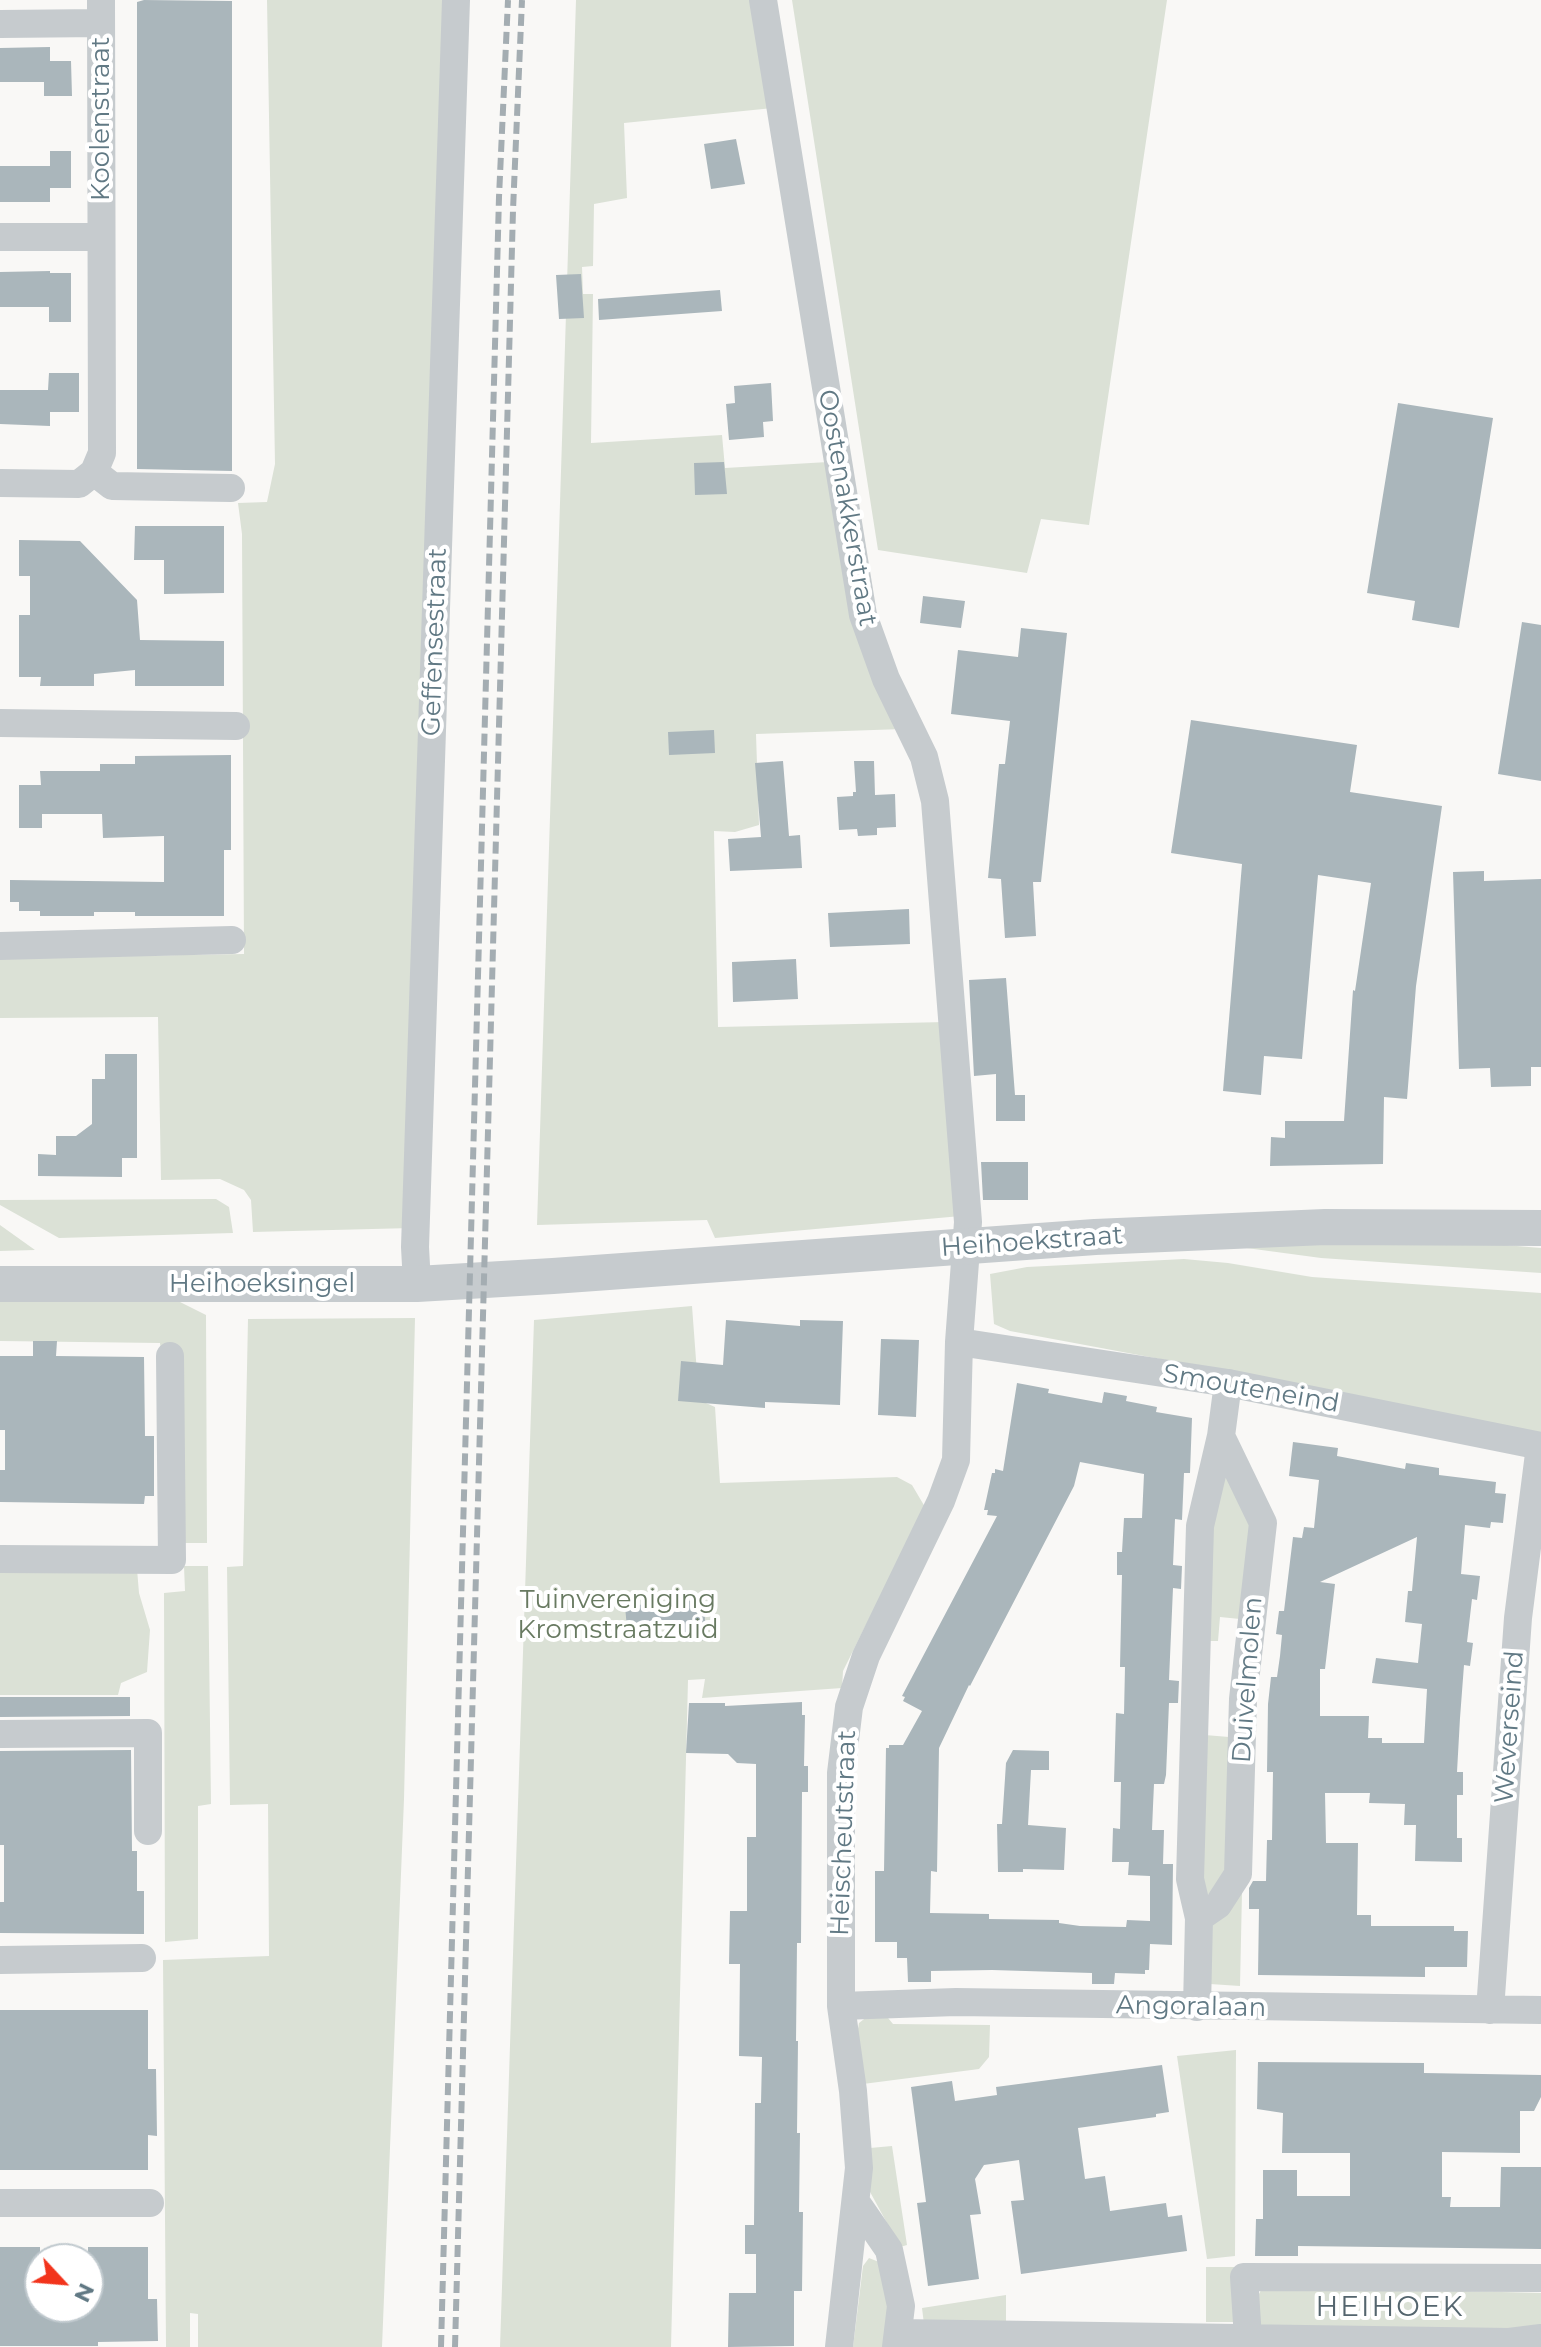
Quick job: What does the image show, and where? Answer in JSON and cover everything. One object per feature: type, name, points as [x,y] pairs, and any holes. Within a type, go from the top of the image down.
[{"type":"street","name":"Geffensestraat","points":[[417,1284],[415,1247],[456,0]]},
{"type":"street","name":"Oostenakkerstraat","points":[[763,0],[863,615],[886,679],[924,757],[935,801],[968,1222],[966,1246]]},
{"type":"street","points":[[0,24],[101,12]]},
{"type":"street","name":"Koolenstraat","points":[[94,472],[102,453],[101,12]]},
{"type":"street","name":"Koolenstraat","points":[[0,237],[101,237]]},
{"type":"street","points":[[0,483],[79,484],[94,472],[112,486],[231,488]]},
{"type":"street","points":[[0,723],[236,726]]},
{"type":"street","points":[[0,946],[232,940]]},
{"type":"street","name":"Heihoekstraat","points":[[523,1278],[1095,1237],[1325,1227],[1541,1228]]},
{"type":"street","name":"Heischeutstraat","points":[[839,2347],[859,2168],[853,2091],[841,2006],[841,1773],[849,1707],[866,1656],[941,1501],[956,1460],[959,1342],[966,1246]]},
{"type":"street","name":"Heihoeksingel","points":[[0,1284],[417,1284],[523,1278]]},
{"type":"street","name":"Smouteneind","points":[[959,1342],[1228,1383],[1541,1446]]},
{"type":"street","points":[[0,1559],[172,1560],[170,1356]]},
{"type":"street","name":"Duivelmolen","points":[[1197,2007],[1199,1918],[1190,1879],[1200,1526],[1221,1436],[1228,1383]]},
{"type":"street","name":"Duivelmolen","points":[[1199,1918],[1218,1905],[1238,1874],[1243,1699],[1263,1523],[1221,1436]]},
{"type":"street","name":"Weverseind","points":[[1490,2010],[1518,1618],[1541,1446]]},
{"type":"street","points":[[0,1734],[148,1733],[148,1831]]},
{"type":"street","points":[[0,1960],[142,1958]]},
{"type":"street","name":"Angoralaan","points":[[841,2006],[956,2002],[1541,2010]]},
{"type":"street","points":[[856,2202],[889,2250],[901,2306],[897,2340],[1248,2338],[1509,2342],[1541,2338]]},
{"type":"street","points":[[0,2203],[150,2203]]},
{"type":"street","points":[[1248,2338],[1244,2277],[1541,2278]]},
{"type":"green space","points":[[267,0],[451,0],[412,1228],[253,1232],[251,1200],[244,1190],[220,1179],[161,1180],[158,1017],[0,1018],[0,958],[244,954],[242,534],[238,503],[267,502],[275,464]]},
{"type":"green space","points":[[576,0],[756,0],[773,108],[624,123],[627,198],[594,204],[593,266],[582,267],[583,294],[593,294],[591,443],[722,435],[725,468],[828,462],[903,729],[756,734],[759,825],[735,832],[714,831],[718,1027],[946,1022],[961,1216],[715,1238],[707,1220],[537,1225]]},
{"type":"green space","points":[[792,0],[1167,0],[1089,525],[1041,519],[1027,573],[878,550]]},
{"type":"green space","points":[[216,1199],[229,1207],[233,1233],[59,1238],[0,1205],[0,1200]]},
{"type":"green space","points":[[0,1225],[35,1250],[0,1251]]},
{"type":"green space","points":[[1334,1231],[1541,1248],[1541,1273],[1321,1258],[1187,1240]]},
{"type":"green space","points":[[1184,1259],[1312,1277],[1541,1293],[1541,1439],[1262,1378],[1010,1331],[994,1324],[990,1274],[1027,1267]]},
{"type":"green space","points":[[0,1300],[176,1300],[206,1315],[207,1543],[184,1543],[160,1343],[0,1341]]},
{"type":"green space","name":"Tuinvereniging Kromstraatzuid","points":[[692,1306],[699,1400],[715,1407],[720,1483],[897,1477],[912,1485],[925,1507],[843,1671],[842,1688],[702,1698],[705,1679],[688,1680],[671,2347],[500,2347],[534,1320]]},
{"type":"green space","points":[[415,1318],[404,1799],[382,2347],[198,2347],[198,2314],[190,2313],[190,2347],[166,2347],[163,1960],[269,1956],[268,1804],[230,1805],[227,1567],[243,1566],[248,1319]]},
{"type":"green space","points":[[1222,1477],[1228,1477],[1251,1528],[1240,1619],[1220,1617],[1218,1641],[1207,1641],[1210,1526]]},
{"type":"green space","points":[[184,1566],[208,1566],[211,1804],[198,1806],[198,1939],[165,1942],[164,1593],[185,1591]]},
{"type":"green space","points":[[0,1569],[137,1569],[139,1593],[150,1630],[147,1672],[121,1683],[118,1695],[0,1695]]},
{"type":"green space","points":[[1205,1735],[1229,1737],[1229,1872],[1207,1896],[1201,1876]]},
{"type":"green space","points":[[1242,1892],[1240,1986],[1210,1984],[1212,1924]]},
{"type":"green space","points":[[884,2013],[893,2024],[990,2025],[989,2057],[979,2069],[863,2084],[856,2040],[859,2023],[868,2016]]},
{"type":"green space","points":[[1236,2050],[1235,2256],[1207,2259],[1177,2056]]},
{"type":"green space","points":[[892,2146],[907,2245],[900,2247],[869,2190],[870,2148]]},
{"type":"green space","points":[[869,2258],[879,2262],[889,2311],[885,2347],[853,2347],[863,2266]]},
{"type":"green space","points":[[1206,2267],[1234,2267],[1235,2322],[1206,2322]]},
{"type":"green space","points":[[1263,2286],[1541,2293],[1541,2326],[1510,2329],[1254,2328],[1257,2298]]},
{"type":"green space","points":[[1006,2295],[1006,2326],[924,2324],[922,2308]]},
{"type":"building","points":[[232,1],[232,471],[137,469],[137,2]]},
{"type":"building","points":[[50,47],[50,61],[71,61],[72,96],[44,96],[44,82],[0,82],[0,48]]},
{"type":"building","points":[[736,139],[745,184],[711,189],[704,144]]},
{"type":"building","points":[[50,151],[71,151],[71,188],[50,188],[50,202],[0,202],[0,166],[50,166]]},
{"type":"building","points":[[0,272],[71,273],[71,322],[49,322],[49,307],[0,307]]},
{"type":"building","points":[[581,274],[584,318],[559,319],[556,275]]},
{"type":"building","points":[[720,290],[722,311],[599,320],[598,299]]},
{"type":"building","points":[[49,373],[79,373],[79,412],[50,412],[50,426],[0,424],[0,390],[48,390]]},
{"type":"building","points":[[771,383],[773,421],[763,422],[764,437],[729,440],[726,404],[735,403],[734,386]]},
{"type":"building","points":[[1398,403],[1493,418],[1459,628],[1412,620],[1415,601],[1367,593]]},
{"type":"building","points":[[724,462],[727,494],[695,495],[694,463]]},
{"type":"building","points":[[135,526],[224,526],[224,593],[164,594],[164,560],[134,560]]},
{"type":"building","points":[[19,540],[80,541],[137,600],[140,640],[224,641],[224,686],[135,686],[135,670],[94,674],[94,686],[40,686],[41,677],[19,677],[19,615],[30,615],[30,576],[19,576]]},
{"type":"building","points":[[923,596],[965,601],[961,628],[920,623]]},
{"type":"building","points":[[1522,622],[1541,625],[1541,781],[1498,774]]},
{"type":"building","points":[[1021,628],[1067,633],[1041,882],[1033,882],[1036,936],[1005,938],[1001,879],[988,878],[999,764],[1005,764],[1010,721],[951,714],[958,650],[1018,657]]},
{"type":"building","points":[[1191,720],[1357,745],[1350,792],[1442,806],[1416,986],[1407,1099],[1384,1097],[1383,1164],[1270,1166],[1271,1137],[1285,1138],[1285,1121],[1344,1121],[1353,990],[1371,883],[1318,875],[1302,1059],[1264,1056],[1261,1095],[1223,1091],[1242,864],[1171,853]]},
{"type":"building","points":[[714,730],[715,753],[669,755],[668,732]]},
{"type":"building","points":[[231,755],[231,850],[224,850],[224,916],[135,916],[135,912],[94,912],[94,916],[40,916],[40,911],[19,911],[19,902],[10,902],[10,880],[164,882],[164,836],[103,838],[102,814],[42,814],[42,828],[19,828],[19,785],[41,785],[40,771],[100,771],[100,764],[135,764],[135,756]]},
{"type":"building","points":[[783,761],[789,836],[800,835],[802,868],[730,871],[728,839],[761,837],[755,763]]},
{"type":"building","points":[[854,761],[874,761],[875,795],[895,794],[896,827],[877,828],[877,835],[858,836],[857,829],[839,830],[837,797],[853,796],[856,792]]},
{"type":"building","points":[[1484,871],[1484,881],[1541,879],[1541,1067],[1531,1067],[1531,1086],[1491,1087],[1490,1068],[1459,1069],[1453,872]]},
{"type":"building","points":[[909,909],[910,944],[830,947],[828,913]]},
{"type":"building","points":[[796,959],[798,999],[733,1002],[732,962]]},
{"type":"building","points":[[1006,978],[1015,1095],[1025,1095],[1025,1121],[996,1121],[996,1074],[974,1076],[969,980]]},
{"type":"building","points":[[105,1054],[137,1054],[137,1158],[122,1158],[122,1177],[38,1176],[38,1154],[56,1155],[56,1136],[76,1136],[92,1124],[92,1079],[105,1079]]},
{"type":"building","points":[[981,1162],[1028,1162],[1028,1200],[983,1200]]},
{"type":"building","points":[[726,1320],[800,1326],[800,1320],[843,1321],[840,1405],[765,1402],[765,1408],[678,1401],[681,1361],[723,1365]]},
{"type":"building","points":[[881,1339],[919,1340],[916,1417],[878,1415]]},
{"type":"building","points":[[33,1341],[57,1341],[56,1356],[144,1357],[145,1436],[154,1436],[154,1496],[145,1496],[144,1504],[0,1502],[0,1470],[5,1470],[5,1430],[0,1430],[0,1356],[33,1356]]},
{"type":"building","points":[[1017,1383],[1049,1389],[1048,1393],[1102,1403],[1104,1392],[1127,1396],[1126,1401],[1157,1407],[1156,1412],[1192,1418],[1190,1473],[1184,1473],[1182,1520],[1175,1519],[1173,1565],[1182,1566],[1181,1589],[1173,1588],[1169,1680],[1179,1681],[1178,1703],[1169,1703],[1166,1775],[1164,1784],[1154,1784],[1152,1830],[1164,1830],[1163,1864],[1173,1864],[1172,1945],[1150,1944],[1149,1970],[1145,1970],[1145,1974],[1115,1973],[1114,1984],[1092,1984],[1092,1973],[992,1970],[931,1971],[931,1982],[908,1982],[907,1958],[897,1958],[897,1942],[875,1942],[875,1871],[884,1871],[886,1748],[889,1745],[903,1745],[922,1711],[903,1701],[905,1697],[902,1696],[997,1516],[987,1515],[988,1510],[984,1510],[992,1473],[995,1469],[1003,1471]],"holes":[[[1080,1462],[1144,1474],[1142,1518],[1124,1518],[1122,1552],[1117,1552],[1117,1575],[1122,1575],[1120,1667],[1125,1667],[1124,1714],[1116,1713],[1114,1782],[1121,1782],[1120,1829],[1113,1828],[1112,1862],[1129,1862],[1128,1875],[1150,1876],[1150,1921],[1127,1920],[1126,1927],[1080,1926],[1059,1923],[1059,1920],[989,1919],[989,1914],[930,1913],[931,1871],[937,1872],[939,1748],[969,1685],[1074,1486]]]},
{"type":"building","points":[[1293,1442],[1338,1448],[1337,1456],[1405,1469],[1406,1463],[1439,1468],[1439,1475],[1496,1482],[1495,1493],[1506,1494],[1503,1523],[1491,1522],[1490,1528],[1465,1525],[1461,1574],[1480,1576],[1477,1600],[1472,1599],[1467,1642],[1473,1643],[1470,1666],[1464,1665],[1460,1718],[1457,1772],[1463,1772],[1463,1795],[1457,1795],[1457,1838],[1462,1838],[1462,1862],[1415,1861],[1416,1825],[1404,1825],[1405,1804],[1369,1803],[1370,1793],[1325,1793],[1326,1843],[1358,1843],[1357,1915],[1371,1915],[1371,1926],[1454,1926],[1454,1931],[1468,1931],[1467,1967],[1425,1967],[1425,1977],[1258,1975],[1259,1909],[1249,1909],[1249,1888],[1253,1881],[1266,1881],[1267,1840],[1272,1840],[1273,1772],[1267,1772],[1268,1704],[1271,1677],[1277,1677],[1280,1656],[1282,1635],[1276,1634],[1279,1611],[1284,1611],[1293,1537],[1302,1538],[1304,1527],[1314,1528],[1319,1480],[1289,1476]],"holes":[[[1417,1537],[1412,1591],[1408,1591],[1405,1622],[1422,1624],[1418,1663],[1376,1658],[1372,1683],[1427,1689],[1424,1743],[1382,1743],[1382,1738],[1368,1738],[1369,1716],[1320,1716],[1320,1669],[1325,1669],[1335,1584],[1320,1582]]]},
{"type":"building","points":[[704,1601],[706,1640],[685,1642],[684,1624],[627,1628],[625,1606]]},
{"type":"building","points":[[0,1697],[130,1697],[130,1716],[0,1717]]},
{"type":"building","points":[[802,1702],[808,1792],[802,1792],[801,1943],[797,1943],[796,2041],[799,2212],[803,2212],[802,2291],[794,2291],[794,2346],[728,2347],[729,2293],[756,2293],[756,2254],[745,2254],[745,2225],[754,2225],[755,2103],[761,2103],[762,2057],[739,2056],[740,1964],[729,1964],[730,1911],[747,1911],[747,1837],[756,1837],[756,1764],[737,1763],[728,1754],[686,1753],[689,1703],[725,1703],[725,1706]]},
{"type":"building","points":[[131,1750],[132,1851],[137,1851],[137,1891],[144,1891],[144,1934],[0,1933],[0,1902],[4,1902],[4,1845],[0,1845],[0,1751]]},
{"type":"building","points":[[1013,1750],[1049,1751],[1049,1770],[1031,1770],[1028,1825],[1066,1828],[1064,1870],[998,1872],[997,1824],[1002,1824],[1006,1763]]},
{"type":"building","points":[[0,2010],[148,2010],[148,2069],[156,2069],[157,2136],[148,2135],[148,2170],[0,2170]]},
{"type":"building","points":[[1258,2062],[1424,2063],[1424,2073],[1541,2075],[1541,2097],[1534,2111],[1520,2111],[1520,2153],[1442,2152],[1442,2197],[1451,2197],[1450,2207],[1500,2207],[1501,2167],[1541,2167],[1541,2249],[1298,2246],[1298,2256],[1255,2256],[1256,2219],[1263,2219],[1263,2170],[1297,2170],[1297,2196],[1350,2196],[1350,2153],[1282,2153],[1283,2113],[1257,2109]]},
{"type":"building","points":[[1162,2065],[1169,2112],[1156,2114],[1156,2117],[1078,2128],[1085,2179],[1105,2176],[1110,2211],[1166,2203],[1168,2217],[1182,2215],[1187,2251],[1021,2274],[1011,2201],[1024,2200],[1019,2160],[984,2165],[975,2179],[981,2214],[970,2215],[979,2279],[928,2286],[917,2203],[926,2202],[911,2087],[952,2081],[955,2101],[997,2095],[996,2087]]},
{"type":"building","points":[[0,2247],[24,2247],[24,2323],[104,2323],[104,2247],[148,2247],[148,2299],[157,2299],[158,2341],[98,2342],[98,2346],[0,2346]]},
{"type":"railway","points":[[441,2347],[499,197],[508,0]]},
{"type":"railway","points":[[455,2347],[513,210],[522,0]]},
{"type":"district","name":"HEIHOEK","points":[[1390,2308]]}]
